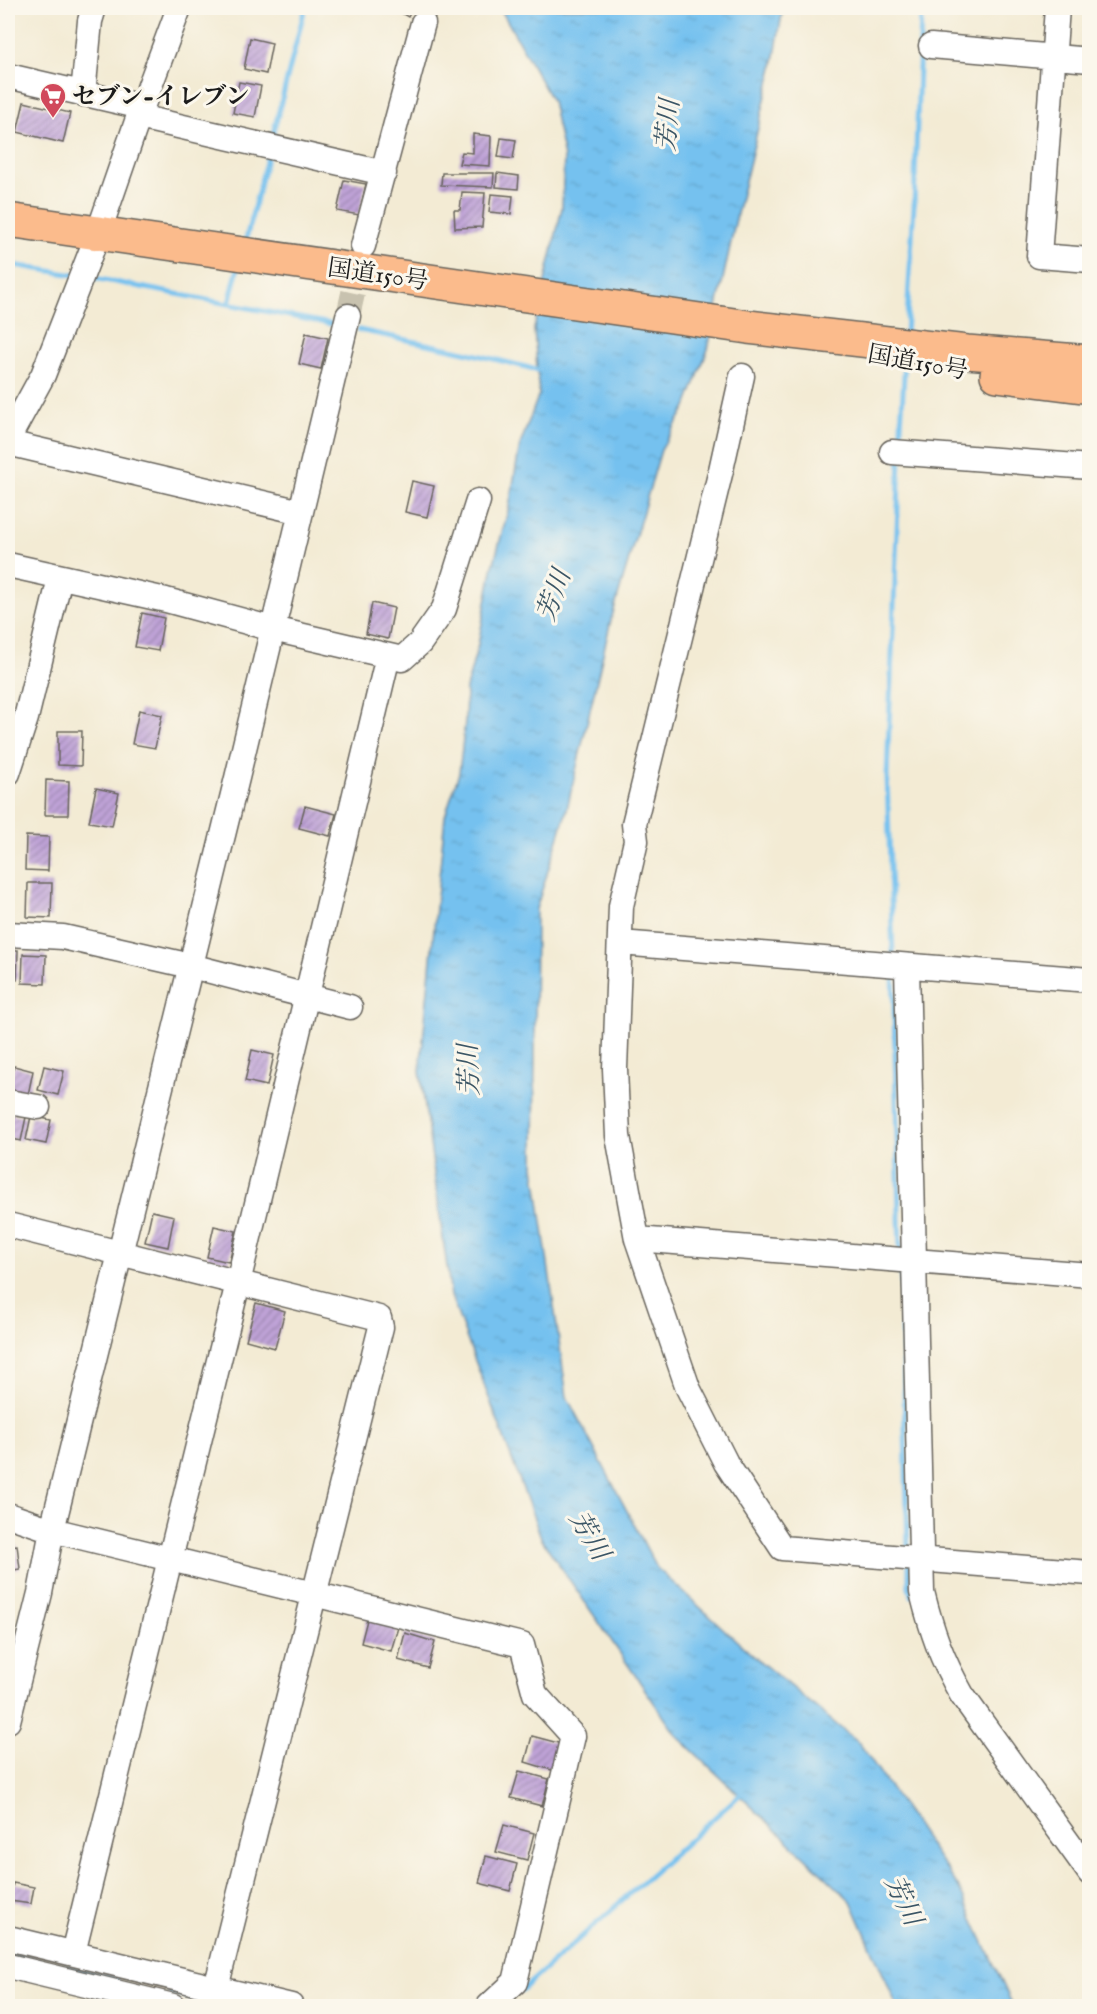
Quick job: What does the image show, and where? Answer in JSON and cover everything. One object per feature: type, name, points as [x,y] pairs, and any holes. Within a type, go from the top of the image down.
[{"type":"highway","name":"国道150号","points":[[8,220],[748,327],[967,352],[1089,362]]},
{"type":"highway","name":"国道150号","points":[[748,327],[815,343],[966,371],[1089,387]]},
{"type":"street","points":[[83,94],[90,21],[94,8]]},
{"type":"street","points":[[179,8],[98,234],[43,375],[8,441],[301,512]]},
{"type":"street","points":[[1057,8],[1039,256],[1089,260]]},
{"type":"street","points":[[363,246],[423,23]]},
{"type":"street","points":[[931,46],[1089,60]]},
{"type":"street","points":[[8,76],[83,94],[140,112],[384,173]]},
{"type":"street","points":[[8,1721],[40,1593],[52,1530],[348,316]]},
{"type":"street","points":[[742,376],[633,824],[636,841],[621,906],[615,1041],[618,1136],[637,1239],[688,1388],[726,1463],[782,1548],[1089,1573]]},
{"type":"street","points":[[902,453],[1089,467]]},
{"type":"street","points":[[8,565],[166,600],[273,629],[402,659],[420,643],[444,609],[478,501]]},
{"type":"street","points":[[8,773],[17,717],[60,578]]},
{"type":"street","points":[[73,1953],[238,1283],[388,656]]},
{"type":"street","points":[[8,934],[63,937],[191,966],[350,1007]]},
{"type":"street","points":[[620,943],[1089,980]]},
{"type":"street","points":[[898,966],[913,1559],[932,1631],[944,1664],[962,1695],[1089,1873]]},
{"type":"street","points":[[8,1102],[38,1107]]},
{"type":"street","points":[[8,1225],[379,1318],[381,1327],[216,1988]]},
{"type":"street","points":[[637,1239],[1089,1275]]},
{"type":"street","points":[[8,1515],[52,1530],[522,1645],[535,1694],[573,1736],[515,1982],[489,2007]]},
{"type":"street","points":[[8,1938],[291,2007]]},
{"type":"street","points":[[8,1966],[90,1996],[173,2007]]},
{"type":"water","name":"芳川","points":[[500,8],[783,8],[773,67],[737,214],[708,349],[686,407],[661,450],[611,620],[566,813],[536,909],[534,1166],[567,1397],[657,1568],[750,1653],[860,1744],[958,1886],[1013,2006],[897,2006],[851,1901],[677,1736],[542,1540],[451,1296],[420,1071],[445,816],[459,773],[466,688],[478,645],[492,570],[509,507],[520,445],[539,394],[534,329],[562,208],[564,157],[552,101]]},
{"type":"building","points":[[397,8],[413,8],[408,17],[396,10]]},
{"type":"building","points":[[250,38],[272,43],[266,74],[244,69]]},
{"type":"building","points":[[239,82],[261,86],[255,117],[233,113]]},
{"type":"building","points":[[24,102],[70,113],[63,143],[17,132]]},
{"type":"building","points":[[473,134],[491,136],[490,166],[459,164],[462,152],[473,153]]},
{"type":"building","points":[[501,138],[516,140],[513,159],[498,157]]},
{"type":"building","points":[[442,173],[494,173],[493,187],[441,185]]},
{"type":"building","points":[[497,173],[519,176],[518,189],[496,187]]},
{"type":"building","points":[[344,180],[366,184],[359,215],[337,211]]},
{"type":"building","points":[[462,192],[485,193],[482,227],[455,228],[454,210],[460,210]]},
{"type":"building","points":[[491,194],[513,196],[511,214],[489,212]]},
{"type":"building","points":[[306,333],[328,338],[321,369],[299,364]]},
{"type":"building","points":[[412,481],[434,486],[427,517],[405,512]]},
{"type":"building","points":[[372,603],[394,608],[388,639],[366,634]]},
{"type":"building","points":[[142,613],[164,618],[158,651],[135,647]]},
{"type":"building","points":[[139,710],[162,715],[155,748],[132,744]]},
{"type":"building","points":[[58,731],[82,731],[81,766],[58,765]]},
{"type":"building","points":[[46,780],[69,781],[68,815],[45,815]]},
{"type":"building","points":[[96,788],[119,793],[112,826],[89,822]]},
{"type":"building","points":[[305,806],[336,814],[330,836],[299,828]]},
{"type":"building","points":[[26,836],[49,837],[48,871],[25,870]]},
{"type":"building","points":[[28,883],[52,883],[51,918],[27,917]]},
{"type":"building","points":[[8,950],[18,950],[17,980],[8,980]]},
{"type":"building","points":[[23,954],[46,955],[45,984],[22,983]]},
{"type":"building","points":[[252,1050],[274,1055],[267,1086],[245,1081]]},
{"type":"building","points":[[14,1066],[33,1071],[28,1095],[8,1090]]},
{"type":"building","points":[[44,1066],[64,1071],[58,1095],[38,1090]]},
{"type":"building","points":[[8,1113],[26,1117],[21,1141],[8,1138]]},
{"type":"building","points":[[31,1116],[51,1120],[46,1144],[26,1140]]},
{"type":"building","points":[[152,1211],[174,1216],[168,1247],[145,1242]]},
{"type":"building","points":[[214,1226],[236,1231],[229,1262],[207,1257]]},
{"type":"building","points":[[256,1303],[285,1311],[275,1348],[246,1340]]},
{"type":"building","points":[[17,1545],[20,1569],[8,1571],[8,1546]]},
{"type":"building","points":[[368,1616],[399,1624],[391,1651],[361,1643]]},
{"type":"building","points":[[8,1618],[14,1619],[13,1649],[8,1649]]},
{"type":"building","points":[[405,1633],[435,1642],[428,1668],[398,1660]]},
{"type":"building","points":[[532,1736],[562,1744],[555,1771],[525,1762]]},
{"type":"building","points":[[519,1771],[549,1779],[542,1806],[511,1798]]},
{"type":"building","points":[[504,1825],[534,1833],[527,1860],[496,1852]]},
{"type":"building","points":[[486,1856],[517,1864],[510,1891],[479,1883]]},
{"type":"building","points":[[13,1883],[34,1887],[31,1904],[10,1901]]},
{"type":"waterway","points":[[271,142],[305,8]]},
{"type":"waterway","points":[[906,335],[914,205],[921,14],[925,8]]},
{"type":"waterway","points":[[245,243],[268,154]]},
{"type":"waterway","points":[[8,264],[74,275]]},
{"type":"waterway","points":[[229,303],[239,264]]},
{"type":"waterway","points":[[89,277],[331,324]]},
{"type":"waterway","points":[[359,330],[542,371]]},
{"type":"waterway","points":[[900,446],[905,356]]},
{"type":"waterway","points":[[893,958],[887,776],[900,458]]},
{"type":"waterway","points":[[893,970],[900,1255]]},
{"type":"waterway","points":[[901,1267],[908,1552]]},
{"type":"waterway","points":[[909,1564],[909,1587],[912,1596]]},
{"type":"waterway","points":[[522,1990],[743,1792]]},
{"type":"waterway","points":[[1080,1878],[1090,1891]]},
{"type":"waterway","points":[[8,1953],[117,1980]]},
{"type":"waterway","points":[[170,1993],[224,2006]]},
{"type":"tunnel","points":[[348,316],[361,257]]},
{"type":"place","name":"セブン-イレブン","points":[[53,119]]}]
